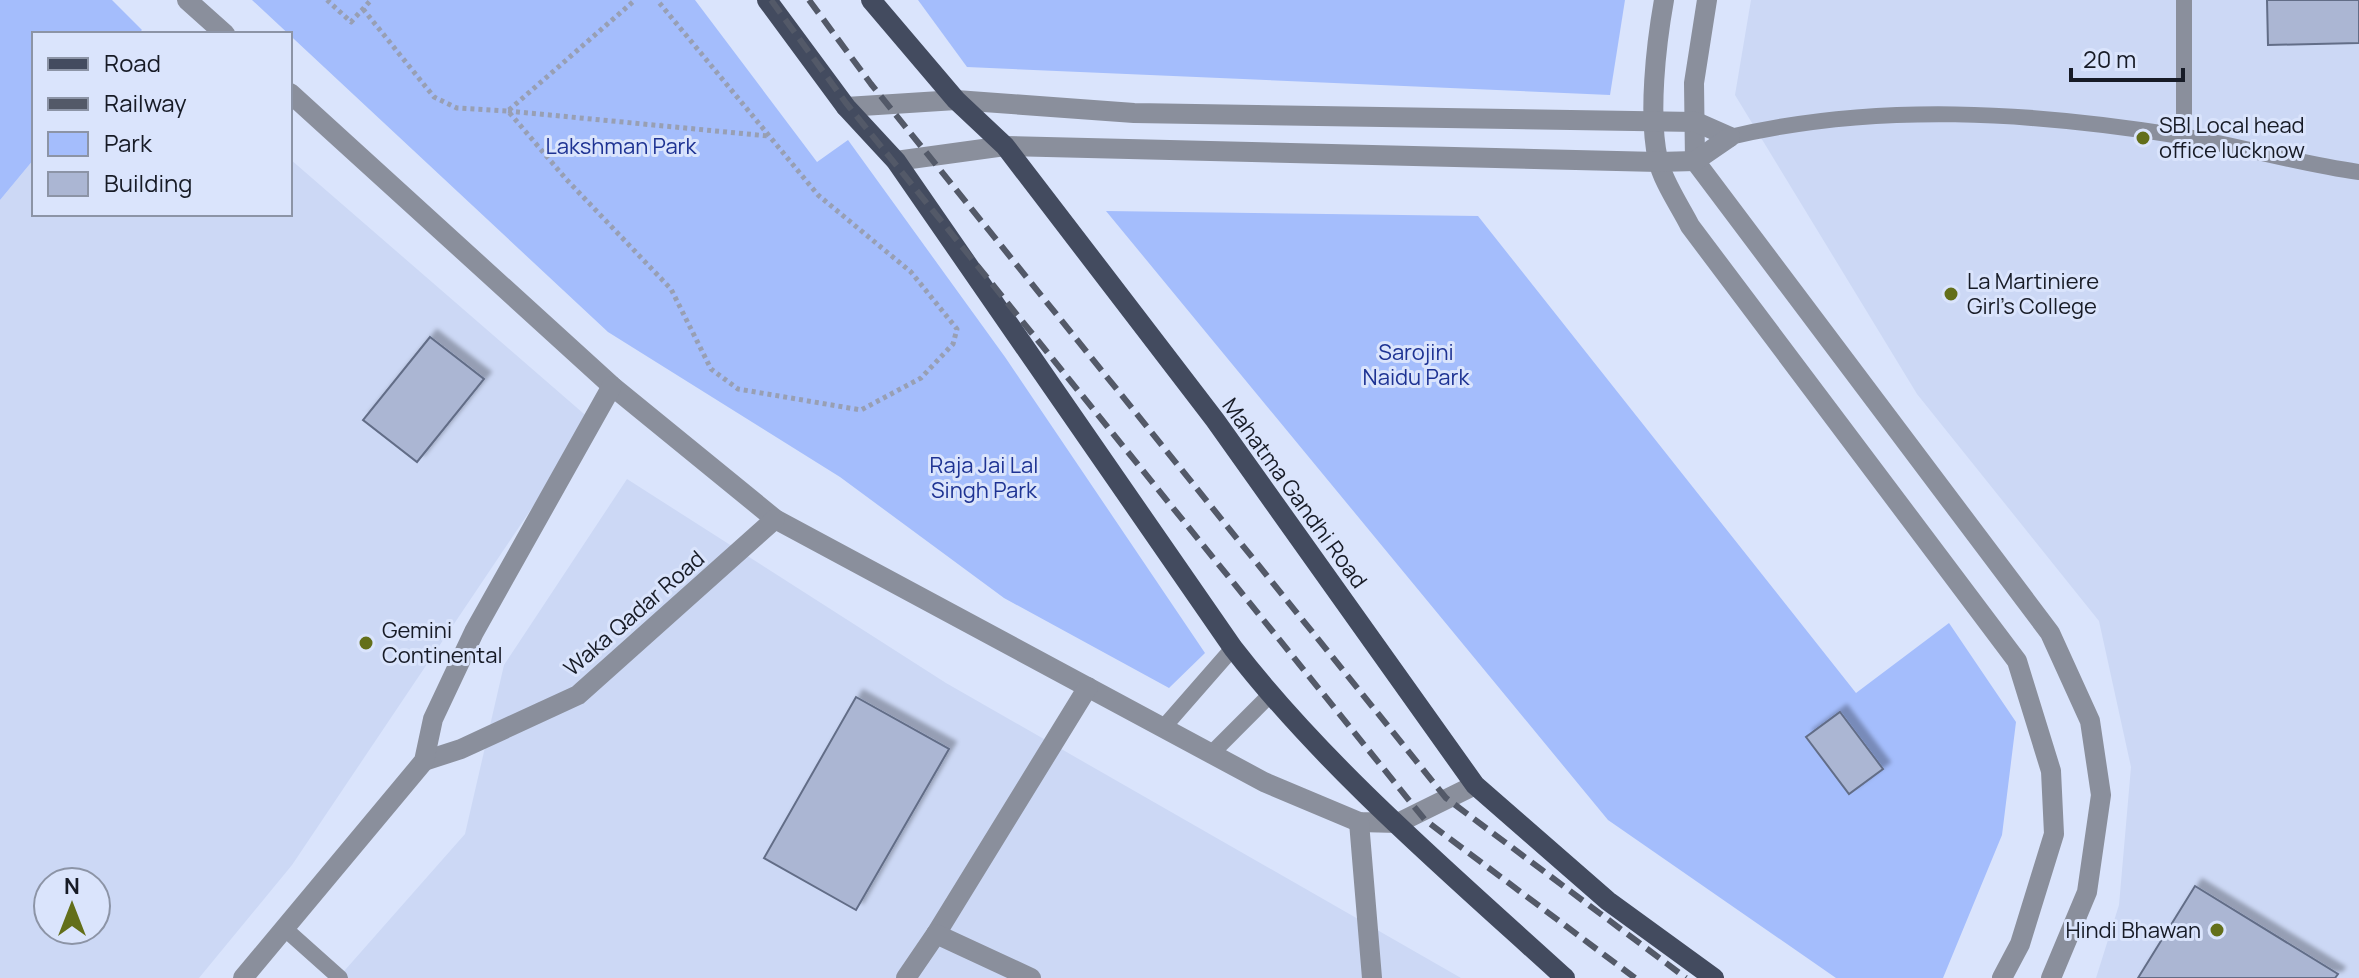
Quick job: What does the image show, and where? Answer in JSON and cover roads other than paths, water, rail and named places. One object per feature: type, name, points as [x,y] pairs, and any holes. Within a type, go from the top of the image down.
[{"type":"main road","points":[[767,0],[846,107],[896,161],[1233,648],[1270,695],[1398,823],[1565,978]]},
{"type":"main road","name":"Mahatma Gandhi Road","points":[[871,0],[956,100],[1005,146],[1215,420],[1475,785],[1608,901],[1714,978]]},
{"type":"street","points":[[187,0],[223,32]]},
{"type":"street","points":[[1664,0],[1659,32],[1655,123],[1658,162],[1690,226],[2017,661],[2051,771],[2054,834],[2020,944],[2002,978]]},
{"type":"street","points":[[1707,0],[1694,83],[1695,161],[2050,633],[2090,721],[2101,795],[2087,892],[2051,978]]},
{"type":"street","points":[[292,95],[612,386],[775,519],[1264,782],[1359,822],[1398,823],[1475,785]]},
{"type":"street","points":[[846,107],[956,100],[1134,113],[1696,122],[1730,137]]},
{"type":"street","points":[[896,161],[1005,146],[1695,161],[1730,137]]},
{"type":"street","points":[[243,978],[424,761],[433,719],[474,632],[612,386]]},
{"type":"street","name":"Waka Qadar Road","points":[[424,761],[461,749],[578,695],[775,519]]},
{"type":"street","points":[[906,978],[1088,687]]},
{"type":"street","points":[[1359,822],[1372,978]]},
{"type":"street","points":[[936,934],[1031,978]]},
{"type":"lane","points":[[2184,0],[2184,136]]},
{"type":"lane","points":[[1730,137],[1796,121],[1937,113],[2082,122],[2184,136],[2359,172]]},
{"type":"lane","points":[[1163,728],[1233,648]]},
{"type":"lane","points":[[1211,754],[1270,695]]},
{"type":"lane","points":[[284,928],[340,978]]},
{"type":"railway","points":[[771,0],[846,103],[1425,820],[1635,978]]},
{"type":"railway","points":[[809,0],[871,84],[1446,798],[1686,978]]},
{"type":"place","name":"SBI Local head office lucknow","points":[[2143,138]]},
{"type":"place","name":"La Martiniere Girl's College","points":[[1951,294]]},
{"type":"place","name":"Gemini Continental","points":[[366,643]]},
{"type":"place","name":"Hindi Bhawan","points":[[2217,930]]},
{"type":"park label","name":"Lakshman Park","points":[[621,146]]},
{"type":"park label","name":"Sarojini Naidu Park","points":[[1416,364]]},
{"type":"park label","name":"Raja Jai Lal Singh Park","points":[[984,478]]}]
